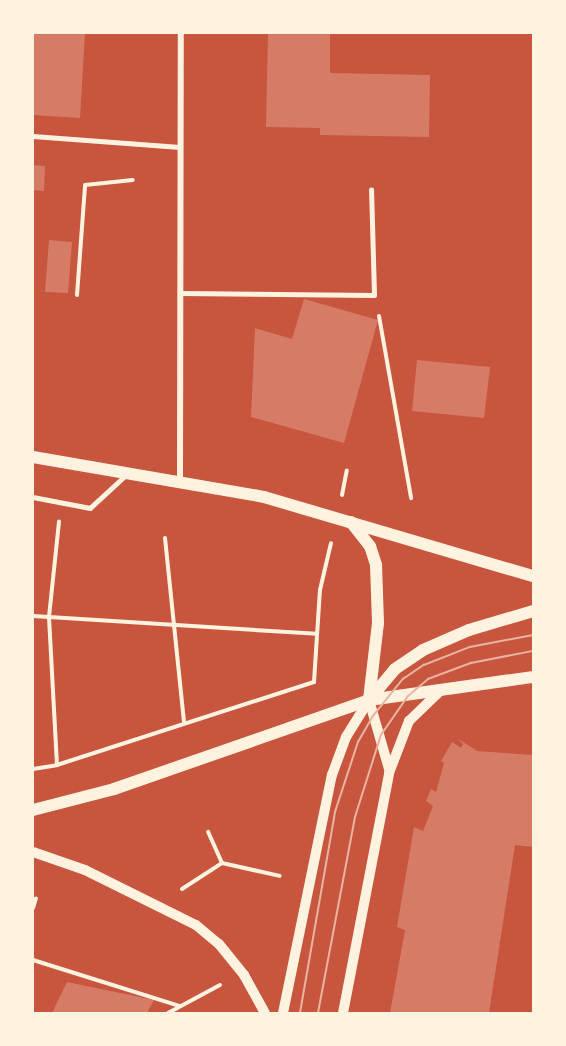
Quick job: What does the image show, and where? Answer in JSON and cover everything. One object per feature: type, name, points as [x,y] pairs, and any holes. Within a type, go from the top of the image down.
[{"type":"main road","points":[[33,457],[264,496],[533,576]]},
{"type":"main road","points":[[351,521],[365,537],[376,565],[378,623],[369,700]]},
{"type":"main road","points":[[369,700],[395,669],[423,650],[469,630],[533,611]]},
{"type":"main road","points":[[33,810],[114,789],[369,700],[533,677]]},
{"type":"street","points":[[180,481],[181,33]]},
{"type":"street","points":[[344,1013],[389,773],[409,721],[439,692]]},
{"type":"street","points":[[369,700],[389,773]]},
{"type":"street","points":[[283,1013],[332,775],[346,737],[369,700]]},
{"type":"street","points":[[33,852],[85,870],[196,925],[219,944],[244,975],[265,1013]]},
{"type":"lane","points":[[33,136],[180,147]]},
{"type":"lane","points":[[181,293],[374,295],[371,190]]},
{"type":"lane","points":[[33,497],[90,508],[128,472]]},
{"type":"path","points":[[77,295],[85,185],[133,180]]},
{"type":"path","points":[[374,295],[387,343],[411,498]]},
{"type":"path","points":[[57,765],[49,617],[60,518]]},
{"type":"path","points":[[165,538],[184,723]]},
{"type":"path","points":[[33,769],[57,765],[314,682],[316,634],[329,554]]},
{"type":"path","points":[[33,616],[174,627],[316,634]]},
{"type":"path","points":[[208,832],[222,863]]},
{"type":"path","points":[[182,889],[222,863],[280,876]]},
{"type":"path","points":[[33,908],[36,898]]},
{"type":"path","points":[[33,960],[180,1006]]},
{"type":"path","points":[[168,1013],[222,983]]},
{"type":"building","points":[[33,33],[85,33],[80,118],[33,115]]},
{"type":"building","points":[[268,33],[330,33],[330,73],[430,75],[429,137],[320,135],[320,128],[266,127]]},
{"type":"building","points":[[33,165],[45,166],[44,191],[33,190]]},
{"type":"building","points":[[49,240],[72,242],[68,293],[45,292]]},
{"type":"building","points":[[304,299],[378,320],[344,443],[251,417],[255,328],[292,339]]},
{"type":"building","points":[[417,360],[490,367],[484,418],[412,411]]},
{"type":"building","points":[[457,738],[477,751],[533,755],[533,847],[515,845],[489,1013],[390,1013],[405,930],[397,927],[414,827],[423,831],[433,806],[426,801],[431,789],[436,792],[444,763],[441,761],[452,742],[461,748],[463,744]]},
{"type":"building","points":[[67,982],[154,1000],[147,1013],[52,1013]]},
{"type":"tram line","points":[[300,1013],[335,812],[358,742],[373,716],[403,679],[424,665],[470,647],[533,635]]},
{"type":"tram line","points":[[318,1013],[355,817],[381,735],[408,696],[428,679],[471,663],[533,651]]}]
